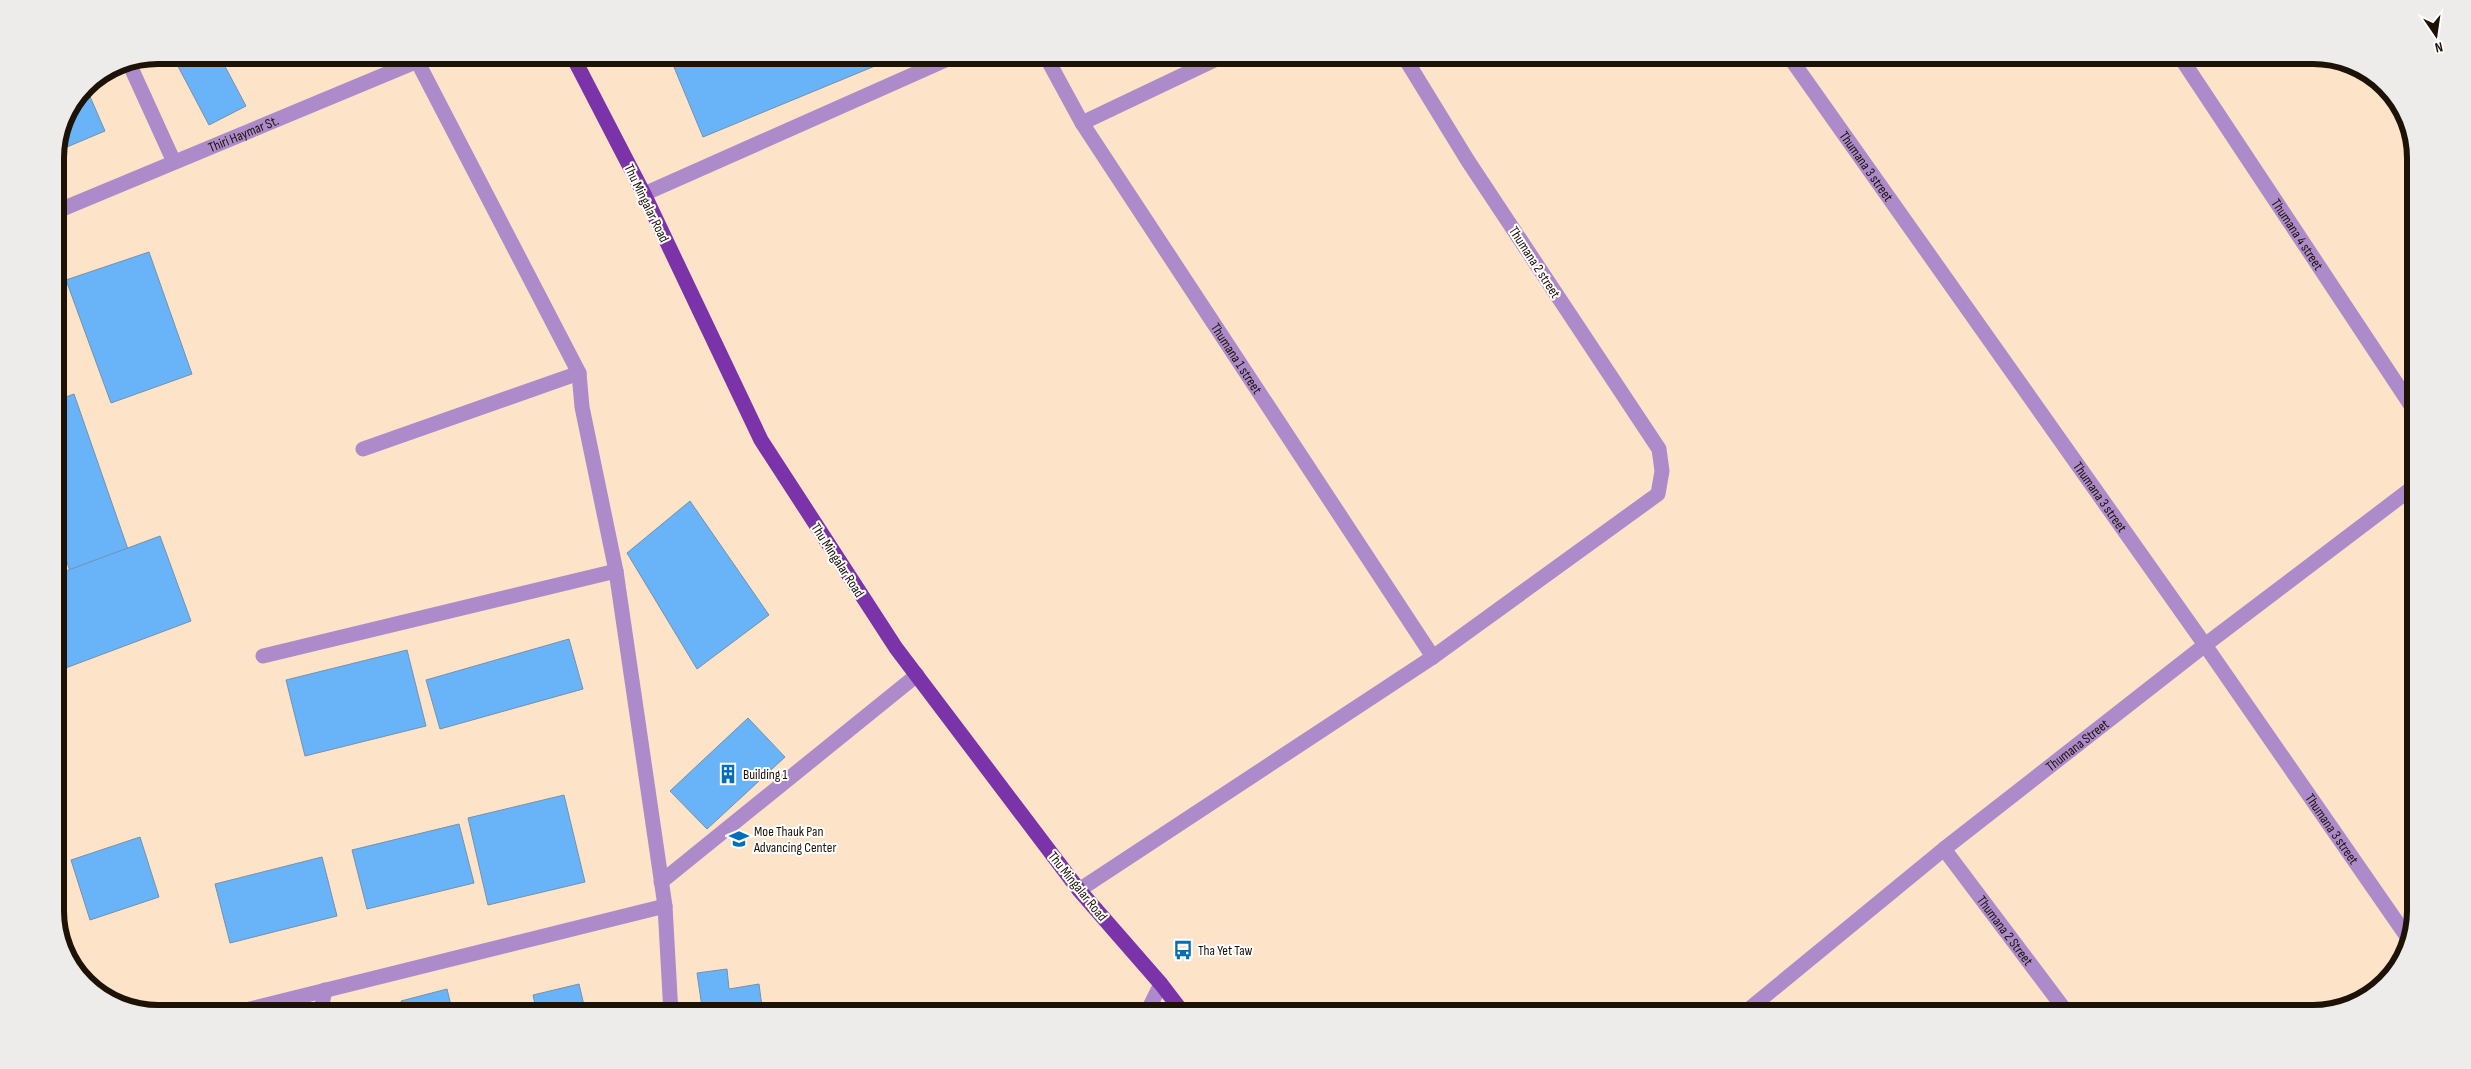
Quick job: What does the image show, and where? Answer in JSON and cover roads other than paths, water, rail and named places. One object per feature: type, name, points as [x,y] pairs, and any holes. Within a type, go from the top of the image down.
[{"type":"main road","name":"Thu Mingalar Road","points":[[577,64],[644,194],[761,440],[896,648],[1079,890],[1177,1005]]},
{"type":"street","name":"Thiri Haymar St.","points":[[64,208],[401,64]]},
{"type":"street","points":[[418,64],[579,373],[582,407],[616,571],[665,906],[670,1005]]},
{"type":"street","points":[[644,194],[937,64]]},
{"type":"street","name":"Thumana 1 street","points":[[1050,64],[1082,123],[1433,657]]},
{"type":"street","points":[[1082,123],[1206,64]]},
{"type":"street","name":"Thumana 2 street","points":[[1409,64],[1468,161],[1659,449],[1662,471],[1658,494],[1433,657]]},
{"type":"street","name":"Thumana 3 street","points":[[1794,64],[2205,645],[2404,933]]},
{"type":"street","name":"Thumana 4 street","points":[[2185,64],[2407,399]]},
{"type":"street","points":[[131,68],[174,162]]},
{"type":"street","points":[[363,449],[579,373]]},
{"type":"street","name":"Thumana Street","points":[[1754,1005],[1944,849],[2205,645],[2407,492]]},
{"type":"street","points":[[263,656],[616,571]]},
{"type":"street","points":[[1079,890],[1433,657]]},
{"type":"street","points":[[661,882],[917,676]]},
{"type":"street","name":"Thumana 2 Street","points":[[1944,849],[2061,1005]]},
{"type":"street","points":[[266,1005],[665,906]]},
{"type":"street","points":[[1150,1005],[1161,984]]},
{"type":"street","points":[[322,1005],[325,990]]},
{"type":"place","name":"Building 1","points":[[728,774]]},
{"type":"place","name":"Moe Thauk Pan Advancing Center","points":[[739,839]]},
{"type":"place","name":"Tha Yet Taw","points":[[1183,950]]}]
